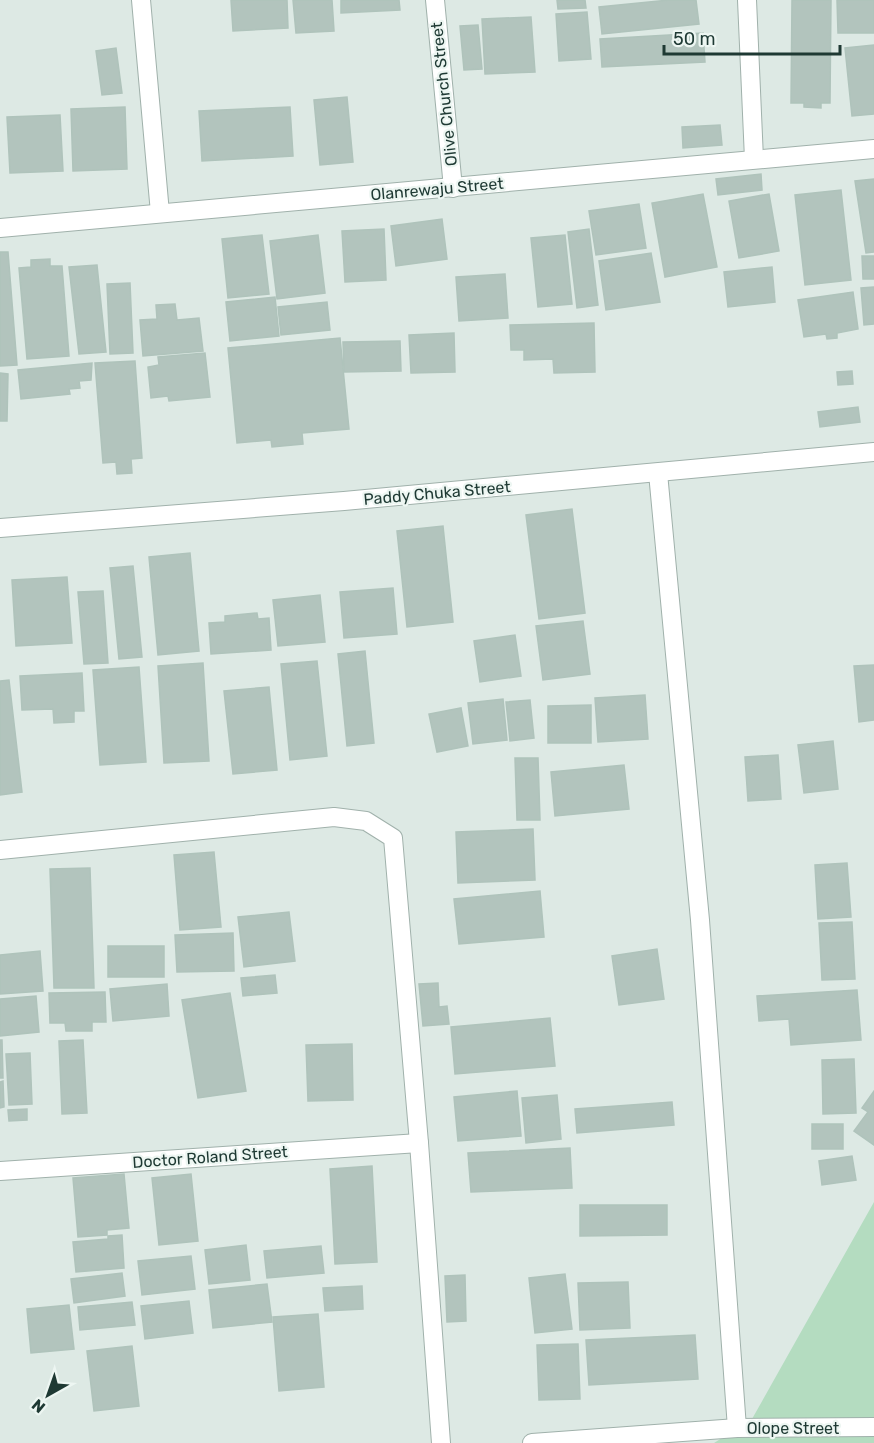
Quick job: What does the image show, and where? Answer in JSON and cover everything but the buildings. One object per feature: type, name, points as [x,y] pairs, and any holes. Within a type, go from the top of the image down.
[{"type":"street","points":[[141,0],[160,213]]},
{"type":"street","name":"Olive Church Street","points":[[435,0],[453,188]]},
{"type":"street","points":[[747,0],[754,159]]},
{"type":"street","name":"Olanrewaju Street","points":[[0,228],[874,149]]},
{"type":"street","name":"Paddy Chuka Street","points":[[0,528],[344,501],[874,452]]},
{"type":"street","points":[[658,473],[700,920],[737,1428]]},
{"type":"street","points":[[0,850],[334,817],[366,821],[393,838],[420,1143],[441,1443]]},
{"type":"street","name":"Doctor Roland Street","points":[[0,1171],[420,1143]]},
{"type":"street","name":"Olope Street","points":[[532,1443],[737,1428],[874,1427]]},
{"type":"green space","points":[[874,1202],[874,1443],[714,1443],[752,1419]]}]
